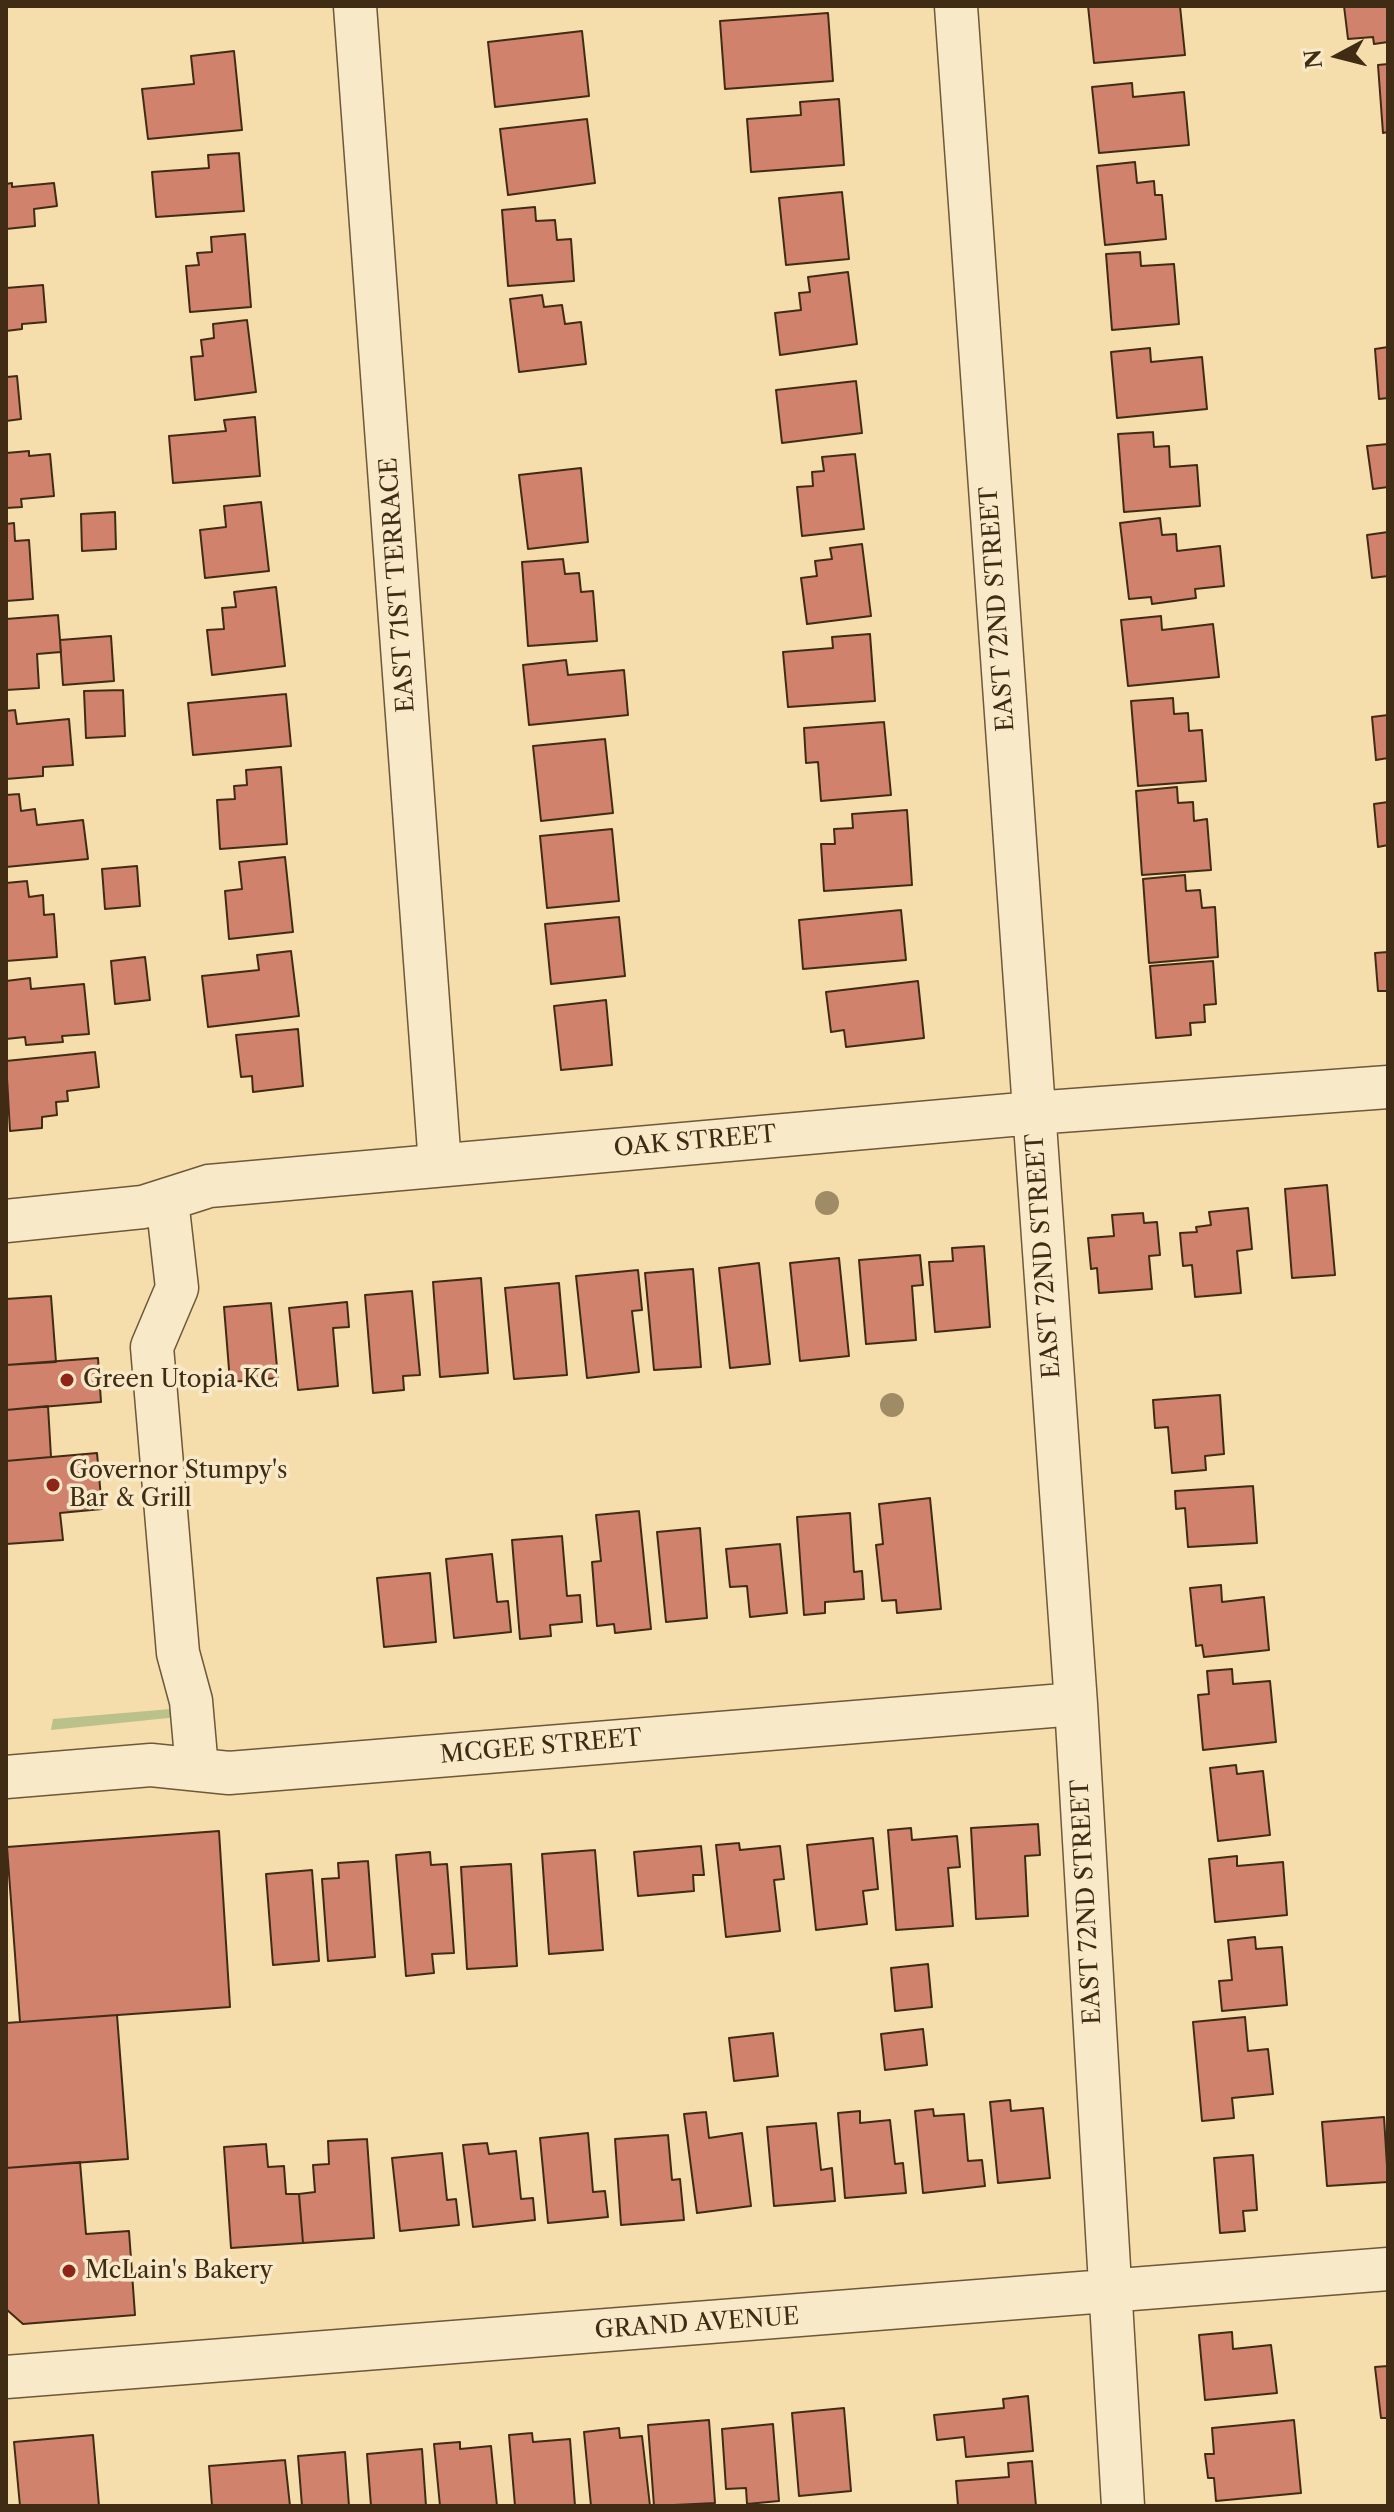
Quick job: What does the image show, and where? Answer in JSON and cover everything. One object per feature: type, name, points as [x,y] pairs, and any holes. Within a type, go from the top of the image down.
[{"type":"street","name":"EAST 71ST TERRACE","points":[[355,6],[440,1165]]},
{"type":"street","name":"EAST 72ND STREET","points":[[956,6],[1076,1704],[1108,2293],[1123,2506]]},
{"type":"street","name":"OAK STREET","points":[[6,1221],[143,1207],[209,1186],[1033,1113],[1388,1087]]},
{"type":"street","points":[[167,1200],[177,1288],[152,1347],[178,1653],[191,1701],[197,1769]]},
{"type":"street","name":"MCGEE STREET","points":[[6,1777],[151,1765],[229,1773],[1076,1704]]},
{"type":"street","name":"GRAND AVENUE","points":[[6,2377],[1388,2269]]},
{"type":"green space","points":[[171,1709],[178,1717],[51,1730],[53,1719]]},
{"type":"building","points":[[1088,6],[1180,6],[1185,55],[1094,63]]},
{"type":"building","points":[[1344,6],[1388,6],[1388,42],[1374,44],[1373,37],[1348,39]]},
{"type":"building","points":[[828,13],[833,81],[725,89],[720,21]]},
{"type":"building","points":[[582,31],[589,96],[495,107],[488,42]]},
{"type":"building","points":[[234,51],[242,130],[148,139],[142,89],[194,84],[191,56]]},
{"type":"building","points":[[1388,64],[1388,132],[1383,133],[1378,65]]},
{"type":"building","points":[[1132,83],[1133,97],[1184,92],[1189,145],[1099,153],[1092,87]]},
{"type":"building","points":[[839,99],[844,165],[751,172],[747,119],[801,115],[800,102]]},
{"type":"building","points":[[587,119],[595,183],[508,195],[500,129]]},
{"type":"building","points":[[239,153],[244,211],[156,217],[152,172],[209,168],[208,155]]},
{"type":"building","points":[[1135,162],[1137,183],[1154,181],[1155,195],[1162,195],[1166,239],[1105,245],[1097,166]]},
{"type":"building","points":[[12,183],[12,187],[54,183],[57,206],[34,209],[35,226],[6,229],[6,184]]},
{"type":"building","points":[[842,192],[849,259],[786,265],[779,198]]},
{"type":"building","points":[[535,207],[536,221],[555,220],[557,240],[571,239],[574,281],[508,286],[502,210]]},
{"type":"building","points":[[245,234],[251,307],[190,312],[186,266],[199,265],[197,253],[212,252],[211,237]]},
{"type":"building","points":[[1140,252],[1141,266],[1174,264],[1179,324],[1112,330],[1106,254]]},
{"type":"building","points":[[848,272],[857,344],[780,355],[775,313],[801,310],[799,293],[810,292],[808,277]]},
{"type":"building","points":[[43,285],[46,322],[22,324],[22,329],[6,331],[6,288]]},
{"type":"building","points":[[542,295],[544,307],[562,305],[565,324],[581,322],[586,364],[519,372],[510,299]]},
{"type":"building","points":[[247,320],[256,392],[195,400],[191,357],[203,356],[201,340],[214,338],[213,324]]},
{"type":"building","points":[[1388,347],[1388,398],[1379,399],[1375,349]]},
{"type":"building","points":[[1150,348],[1151,362],[1202,357],[1207,409],[1117,418],[1111,352]]},
{"type":"building","points":[[6,366],[7,377],[17,376],[21,419],[6,421]]},
{"type":"building","points":[[856,381],[862,433],[782,443],[776,390]]},
{"type":"building","points":[[255,417],[260,476],[173,483],[169,436],[226,431],[224,420]]},
{"type":"building","points":[[1153,432],[1154,447],[1169,446],[1170,467],[1197,465],[1200,506],[1124,512],[1118,434]]},
{"type":"building","points":[[1388,444],[1388,487],[1373,489],[1367,446]]},
{"type":"building","points":[[29,451],[29,456],[50,454],[54,496],[21,499],[22,507],[6,508],[6,453]]},
{"type":"building","points":[[855,454],[864,529],[802,536],[797,487],[813,486],[812,472],[824,471],[822,457]]},
{"type":"building","points":[[581,468],[588,542],[528,549],[519,475]]},
{"type":"building","points":[[261,502],[269,571],[205,578],[200,530],[226,527],[224,506]]},
{"type":"building","points":[[115,512],[116,549],[82,551],[81,514]]},
{"type":"building","points":[[1160,518],[1162,535],[1176,534],[1177,551],[1220,546],[1224,586],[1195,589],[1196,598],[1152,604],[1151,597],[1129,599],[1120,523]]},
{"type":"building","points":[[14,523],[15,541],[29,540],[33,599],[6,601],[6,524]]},
{"type":"building","points":[[1388,532],[1388,576],[1372,578],[1367,535]]},
{"type":"building","points":[[862,544],[871,616],[807,624],[801,578],[817,576],[815,561],[832,559],[830,548]]},
{"type":"building","points":[[563,559],[565,574],[579,573],[581,592],[593,591],[597,641],[528,646],[522,562]]},
{"type":"building","points":[[276,587],[285,666],[212,675],[207,630],[224,629],[222,608],[236,607],[234,592]]},
{"type":"building","points":[[58,615],[61,652],[37,654],[39,688],[6,690],[6,619]]},
{"type":"building","points":[[1161,616],[1162,630],[1213,624],[1219,677],[1128,686],[1121,620]]},
{"type":"building","points":[[870,634],[875,701],[788,707],[783,652],[833,648],[832,637]]},
{"type":"building","points":[[111,636],[114,681],[63,685],[60,640]]},
{"type":"building","points":[[566,660],[568,675],[624,670],[628,715],[529,725],[523,665]]},
{"type":"building","points":[[123,690],[125,736],[86,738],[84,691]]},
{"type":"building","points":[[286,694],[291,746],[193,755],[188,703]]},
{"type":"building","points":[[1173,698],[1174,714],[1188,713],[1189,731],[1202,730],[1206,781],[1138,786],[1131,701]]},
{"type":"building","points":[[15,710],[17,724],[69,719],[73,765],[43,767],[43,776],[6,779],[6,711]]},
{"type":"building","points":[[1388,715],[1388,758],[1376,760],[1372,717]]},
{"type":"building","points":[[884,722],[891,795],[821,801],[818,762],[806,763],[804,728]]},
{"type":"building","points":[[605,739],[613,813],[541,821],[533,746]]},
{"type":"building","points":[[281,767],[287,844],[220,849],[217,800],[235,799],[234,786],[247,785],[246,770]]},
{"type":"building","points":[[1177,787],[1178,803],[1193,802],[1194,821],[1207,819],[1211,870],[1142,875],[1136,791]]},
{"type":"building","points":[[19,794],[21,811],[35,809],[37,825],[83,820],[88,859],[6,867],[6,795]]},
{"type":"building","points":[[1388,802],[1388,845],[1378,847],[1374,804]]},
{"type":"building","points":[[907,810],[912,885],[824,891],[821,844],[835,844],[834,829],[853,828],[852,814]]},
{"type":"building","points":[[612,829],[619,901],[547,908],[540,836]]},
{"type":"building","points":[[285,857],[293,932],[229,939],[225,891],[242,889],[239,862]]},
{"type":"building","points":[[137,866],[140,906],[105,909],[102,869]]},
{"type":"building","points":[[1185,875],[1186,891],[1200,890],[1202,908],[1215,907],[1218,957],[1149,963],[1143,879]]},
{"type":"building","points":[[27,881],[29,897],[43,895],[44,915],[54,914],[57,957],[6,961],[6,883]]},
{"type":"building","points":[[901,910],[906,960],[803,969],[799,920]]},
{"type":"building","points":[[619,917],[625,976],[551,984],[545,924]]},
{"type":"building","points":[[291,951],[299,1016],[208,1027],[202,976],[259,970],[257,955]]},
{"type":"building","points":[[1388,952],[1388,991],[1378,991],[1375,953]]},
{"type":"building","points":[[145,957],[150,1000],[115,1004],[111,961]]},
{"type":"building","points":[[1213,961],[1216,1004],[1204,1005],[1205,1022],[1190,1023],[1191,1035],[1156,1038],[1150,966]]},
{"type":"building","points":[[30,978],[31,989],[84,984],[89,1034],[62,1036],[63,1042],[26,1045],[25,1037],[6,1039],[6,981]]},
{"type":"building","points":[[918,981],[924,1038],[846,1047],[844,1030],[831,1032],[826,992]]},
{"type":"building","points":[[606,1000],[612,1065],[561,1070],[554,1006]]},
{"type":"building","points":[[298,1029],[303,1086],[253,1092],[252,1076],[241,1077],[236,1035]]},
{"type":"building","points":[[95,1052],[99,1087],[67,1091],[68,1101],[56,1102],[57,1115],[42,1117],[42,1128],[10,1131],[6,1061]]},
{"type":"building","points":[[1327,1185],[1335,1275],[1292,1278],[1285,1189]]},
{"type":"building","points":[[1248,1208],[1252,1249],[1237,1251],[1241,1293],[1195,1297],[1192,1265],[1183,1266],[1180,1233],[1197,1232],[1196,1227],[1211,1225],[1209,1212]]},
{"type":"building","points":[[1143,1213],[1144,1223],[1157,1222],[1160,1255],[1149,1256],[1152,1289],[1099,1293],[1097,1268],[1091,1269],[1088,1238],[1114,1236],[1112,1215]]},
{"type":"building","points":[[984,1246],[990,1327],[935,1332],[929,1262],[953,1261],[952,1248]]},
{"type":"building","points":[[920,1255],[923,1285],[912,1286],[916,1340],[866,1344],[859,1260]]},
{"type":"building","points":[[839,1258],[849,1356],[800,1361],[790,1263]]},
{"type":"building","points":[[759,1263],[770,1364],[730,1368],[719,1268]]},
{"type":"building","points":[[693,1269],[701,1367],[654,1370],[645,1273]]},
{"type":"building","points":[[638,1270],[642,1310],[632,1311],[639,1372],[587,1378],[576,1276]]},
{"type":"building","points":[[481,1278],[488,1373],[440,1377],[433,1282]]},
{"type":"building","points":[[559,1283],[567,1375],[514,1379],[505,1288]]},
{"type":"building","points":[[412,1291],[420,1375],[403,1376],[404,1390],[373,1393],[365,1295]]},
{"type":"building","points":[[51,1296],[56,1362],[6,1365],[6,1299]]},
{"type":"building","points":[[347,1302],[349,1327],[333,1328],[338,1386],[298,1390],[289,1308]]},
{"type":"building","points":[[271,1303],[278,1378],[230,1382],[224,1307]]},
{"type":"building","points":[[98,1358],[101,1402],[6,1410],[6,1365]]},
{"type":"building","points":[[1220,1395],[1224,1454],[1205,1456],[1206,1470],[1172,1473],[1168,1427],[1155,1428],[1153,1400]]},
{"type":"building","points":[[48,1406],[51,1457],[6,1461],[6,1410]]},
{"type":"building","name":"Governor Stumpy's Bar & Grill","points":[[97,1453],[102,1509],[60,1513],[63,1540],[6,1544],[6,1461]]},
{"type":"building","points":[[1253,1486],[1257,1543],[1188,1547],[1185,1508],[1176,1509],[1175,1491]]},
{"type":"building","points":[[930,1498],[941,1609],[897,1613],[896,1600],[882,1601],[876,1545],[883,1544],[879,1504]]},
{"type":"building","points":[[639,1511],[651,1629],[615,1633],[614,1624],[597,1626],[592,1562],[601,1561],[596,1515]]},
{"type":"building","points":[[850,1513],[854,1572],[862,1571],[864,1599],[825,1602],[825,1613],[804,1615],[797,1517]]},
{"type":"building","points":[[700,1528],[707,1618],[666,1622],[657,1532]]},
{"type":"building","points":[[562,1536],[567,1596],[580,1595],[582,1622],[550,1625],[551,1636],[520,1639],[512,1540]]},
{"type":"building","points":[[780,1544],[787,1613],[750,1617],[747,1586],[730,1587],[726,1549]]},
{"type":"building","points":[[492,1554],[497,1602],[508,1601],[511,1632],[454,1638],[446,1559]]},
{"type":"building","points":[[430,1573],[436,1642],[384,1647],[377,1578]]},
{"type":"building","points":[[1221,1585],[1222,1602],[1264,1597],[1269,1650],[1204,1657],[1202,1645],[1196,1646],[1190,1588]]},
{"type":"building","points":[[1232,1669],[1233,1684],[1270,1681],[1276,1742],[1203,1750],[1198,1695],[1209,1694],[1207,1671]]},
{"type":"building","points":[[1236,1765],[1237,1774],[1263,1771],[1270,1835],[1218,1841],[1210,1768]]},
{"type":"building","points":[[1038,1824],[1040,1855],[1025,1856],[1028,1916],[976,1919],[971,1828]]},
{"type":"building","points":[[911,1828],[912,1840],[957,1836],[960,1867],[948,1868],[953,1926],[896,1930],[888,1830]]},
{"type":"building","points":[[219,1831],[230,2007],[20,2022],[7,1847]]},
{"type":"building","points":[[873,1838],[878,1889],[863,1891],[867,1924],[816,1930],[807,1845]]},
{"type":"building","points":[[739,1843],[740,1850],[780,1846],[784,1879],[774,1880],[780,1931],[726,1937],[716,1845]]},
{"type":"building","points":[[701,1846],[704,1875],[693,1875],[694,1891],[638,1896],[634,1852]]},
{"type":"building","points":[[595,1850],[603,1950],[549,1954],[542,1854]]},
{"type":"building","points":[[430,1852],[431,1865],[447,1864],[454,1953],[432,1954],[434,1973],[406,1976],[396,1855]]},
{"type":"building","points":[[1237,1856],[1237,1866],[1283,1862],[1287,1915],[1215,1922],[1209,1859]]},
{"type":"building","points":[[368,1861],[375,1957],[328,1961],[322,1879],[339,1878],[338,1863]]},
{"type":"building","points":[[511,1864],[517,1966],[467,1969],[461,1867]]},
{"type":"building","points":[[312,1870],[319,1961],[273,1965],[266,1874]]},
{"type":"building","points":[[1255,1937],[1256,1949],[1282,1947],[1287,2005],[1222,2011],[1219,1981],[1232,1980],[1228,1940]]},
{"type":"building","points":[[928,1964],[932,2007],[895,2011],[891,1968]]},
{"type":"building","points":[[117,2015],[128,2159],[6,2168],[6,2023]]},
{"type":"building","points":[[1245,2017],[1248,2051],[1268,2049],[1273,2094],[1232,2098],[1234,2118],[1202,2121],[1193,2022]]},
{"type":"building","points":[[923,2029],[927,2065],[885,2070],[881,2034]]},
{"type":"building","points":[[773,2033],[778,2076],[734,2081],[729,2038]]},
{"type":"building","points":[[1010,2100],[1011,2111],[1043,2108],[1050,2178],[998,2183],[990,2102]]},
{"type":"building","points":[[933,2109],[934,2116],[964,2114],[968,2161],[982,2160],[985,2186],[923,2193],[915,2111]]},
{"type":"building","points":[[860,2111],[860,2123],[890,2120],[895,2164],[903,2163],[906,2193],[845,2198],[838,2113]]},
{"type":"building","points":[[706,2112],[709,2138],[742,2133],[751,2206],[697,2213],[684,2114]]},
{"type":"building","points":[[1384,2117],[1388,2182],[1327,2186],[1322,2122]]},
{"type":"building","points":[[816,2123],[821,2170],[832,2168],[835,2201],[774,2206],[767,2127]]},
{"type":"building","points":[[588,2133],[593,2192],[605,2191],[608,2217],[548,2223],[540,2138]]},
{"type":"building","points":[[668,2135],[672,2180],[680,2179],[684,2220],[621,2225],[615,2139]]},
{"type":"building","points":[[367,2139],[374,2238],[303,2243],[299,2194],[315,2192],[313,2165],[329,2164],[328,2141]]},
{"type":"building","points":[[487,2143],[489,2154],[516,2151],[521,2199],[533,2198],[535,2220],[473,2227],[463,2145]]},
{"type":"building","points":[[266,2144],[268,2167],[284,2166],[286,2194],[299,2194],[303,2243],[231,2248],[224,2147]]},
{"type":"building","points":[[442,2153],[447,2200],[456,2199],[459,2225],[400,2231],[392,2158]]},
{"type":"building","points":[[1253,2155],[1257,2210],[1243,2211],[1245,2231],[1220,2233],[1214,2158]]},
{"type":"building","name":"McLain's Bakery","points":[[80,2162],[86,2234],[129,2231],[135,2315],[23,2324],[6,2309],[6,2168]]},
{"type":"building","points":[[1232,2332],[1233,2349],[1271,2345],[1277,2393],[1205,2400],[1199,2335]]},
{"type":"building","points":[[1388,2366],[1388,2418],[1381,2418],[1375,2367]]},
{"type":"building","points":[[1028,2396],[1033,2451],[966,2457],[964,2437],[937,2440],[934,2415],[1004,2408],[1003,2399]]},
{"type":"building","points":[[844,2408],[851,2491],[799,2496],[792,2413]]},
{"type":"building","points":[[709,2420],[715,2503],[654,2506],[648,2425]]},
{"type":"building","points":[[1294,2420],[1301,2493],[1216,2501],[1214,2478],[1208,2478],[1205,2454],[1214,2454],[1212,2428]]},
{"type":"building","points":[[773,2424],[779,2501],[747,2504],[746,2488],[726,2489],[722,2429]]},
{"type":"building","points":[[619,2428],[620,2438],[642,2436],[650,2506],[591,2506],[584,2432]]},
{"type":"building","points":[[532,2433],[533,2442],[570,2439],[575,2506],[515,2506],[509,2435]]},
{"type":"building","points":[[93,2435],[99,2506],[20,2506],[14,2442]]},
{"type":"building","points":[[460,2442],[460,2449],[491,2446],[497,2506],[440,2506],[434,2444]]},
{"type":"building","points":[[422,2449],[426,2506],[371,2506],[367,2454]]},
{"type":"building","points":[[345,2452],[349,2506],[302,2506],[298,2456]]},
{"type":"building","points":[[285,2460],[290,2506],[212,2506],[209,2466]]},
{"type":"building","points":[[1032,2461],[1036,2506],[958,2506],[956,2481],[1009,2477],[1008,2463]]},
{"type":"place","name":"Green Utopia KC","points":[[67,1380]]},
{"type":"place","name":"Governor Stumpy's Bar & Grill","points":[[53,1485]]},
{"type":"place","name":"McLain's Bakery","points":[[69,2271]]}]
